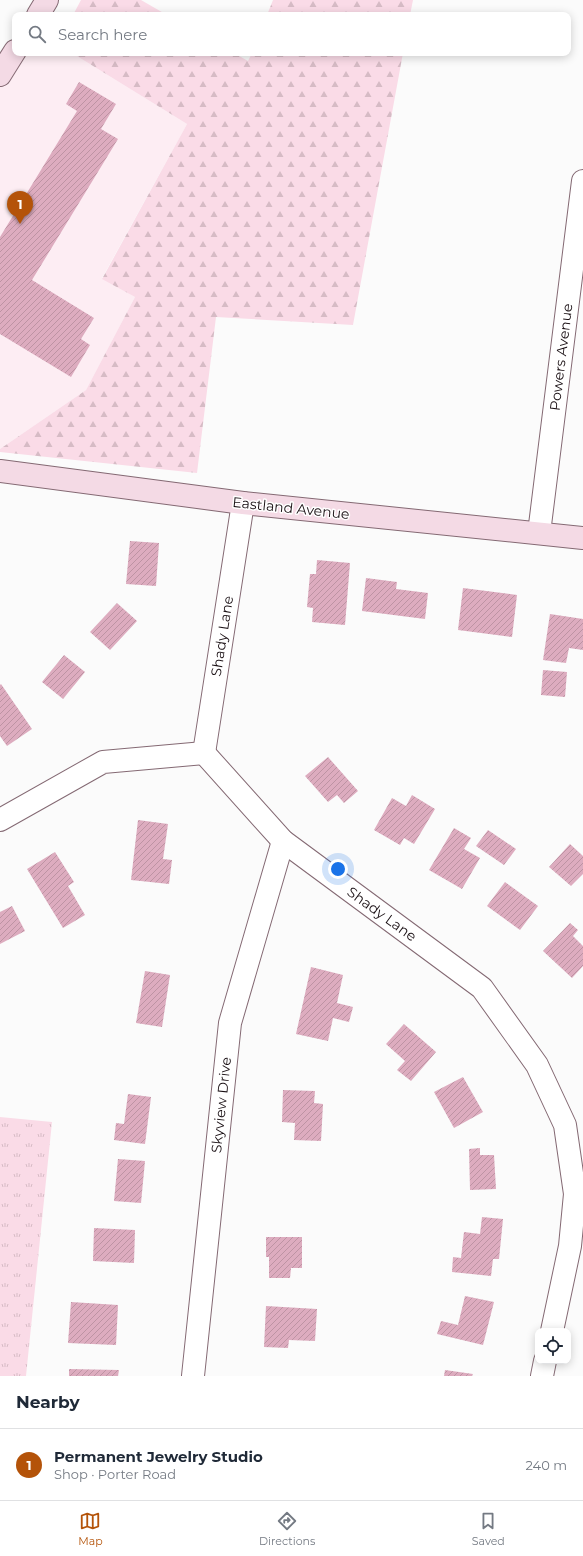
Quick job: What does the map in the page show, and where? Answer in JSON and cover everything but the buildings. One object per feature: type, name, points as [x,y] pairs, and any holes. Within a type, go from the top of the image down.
[{"type":"street","points":[[40,12],[47,0]]},
{"type":"street","points":[[0,75],[12,56]]},
{"type":"street","name":"Powers Avenue","points":[[539,534],[583,181]]},
{"type":"street","name":"Eastland Avenue","points":[[0,471],[243,503],[583,538]]},
{"type":"street","name":"Shady Lane","points":[[243,503],[204,753],[283,841],[482,988],[537,1066],[565,1125],[575,1194],[570,1246],[553,1328]]},
{"type":"street","points":[[0,820],[103,762],[204,753]]},
{"type":"street","name":"Skyview Drive","points":[[193,1376],[230,1023],[283,841]]},
{"type":"street","points":[[542,1376],[545,1364]]},
{"type":"shaded area","points":[[13,56],[77,56],[187,124],[102,278],[135,297],[86,390],[0,449],[0,75]]},
{"type":"green space","points":[[81,0],[141,0],[162,12],[75,12]]},
{"type":"green space","points":[[273,0],[413,0],[411,12],[268,12]]},
{"type":"green space","points":[[77,56],[239,56],[248,61],[250,56],[402,56],[353,325],[216,317],[197,473],[0,452],[0,449],[86,390],[135,297],[102,279],[187,124]]},
{"type":"green space","points":[[0,1117],[52,1122],[26,1376],[0,1376]]},
{"type":"place","name":"Permanent Jewelry Studio","points":[[20,224]]}]
